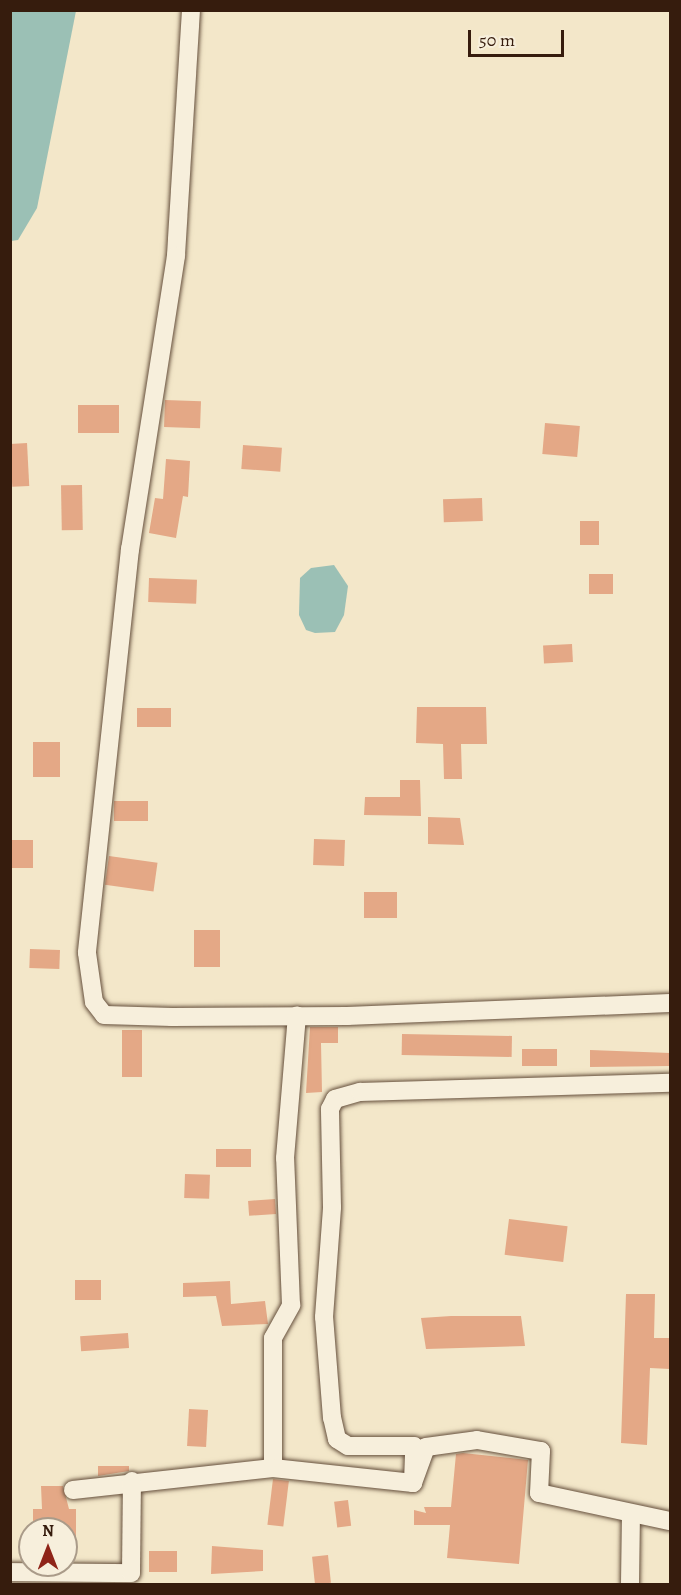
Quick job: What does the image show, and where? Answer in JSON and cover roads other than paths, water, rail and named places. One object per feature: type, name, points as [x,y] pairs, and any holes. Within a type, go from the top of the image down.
[{"type":"street","points":[[191,10],[176,256],[130,549],[87,953],[94,1002],[104,1015],[297,1016],[670,1003]]},
{"type":"street","points":[[273,1468],[273,1338],[291,1305],[285,1158],[297,1016]]},
{"type":"street","points":[[412,1483],[414,1446],[348,1446],[337,1439],[332,1418],[324,1317],[332,1207],[330,1109],[335,1100],[360,1092],[670,1083]]},
{"type":"street","points":[[412,1483],[426,1447],[477,1440],[541,1451],[539,1493],[631,1515],[670,1521]]},
{"type":"street","points":[[73,1490],[132,1481],[273,1468],[412,1483]]},
{"type":"street","points":[[10,1572],[131,1573],[132,1481]]},
{"type":"street","points":[[630,1584],[631,1515]]},
{"type":"water","points":[[11,10],[76,11],[37,208],[18,240],[11,241]]},
{"type":"water","points":[[334,565],[348,586],[344,615],[335,632],[315,633],[306,630],[299,615],[300,578],[311,568]]}]
